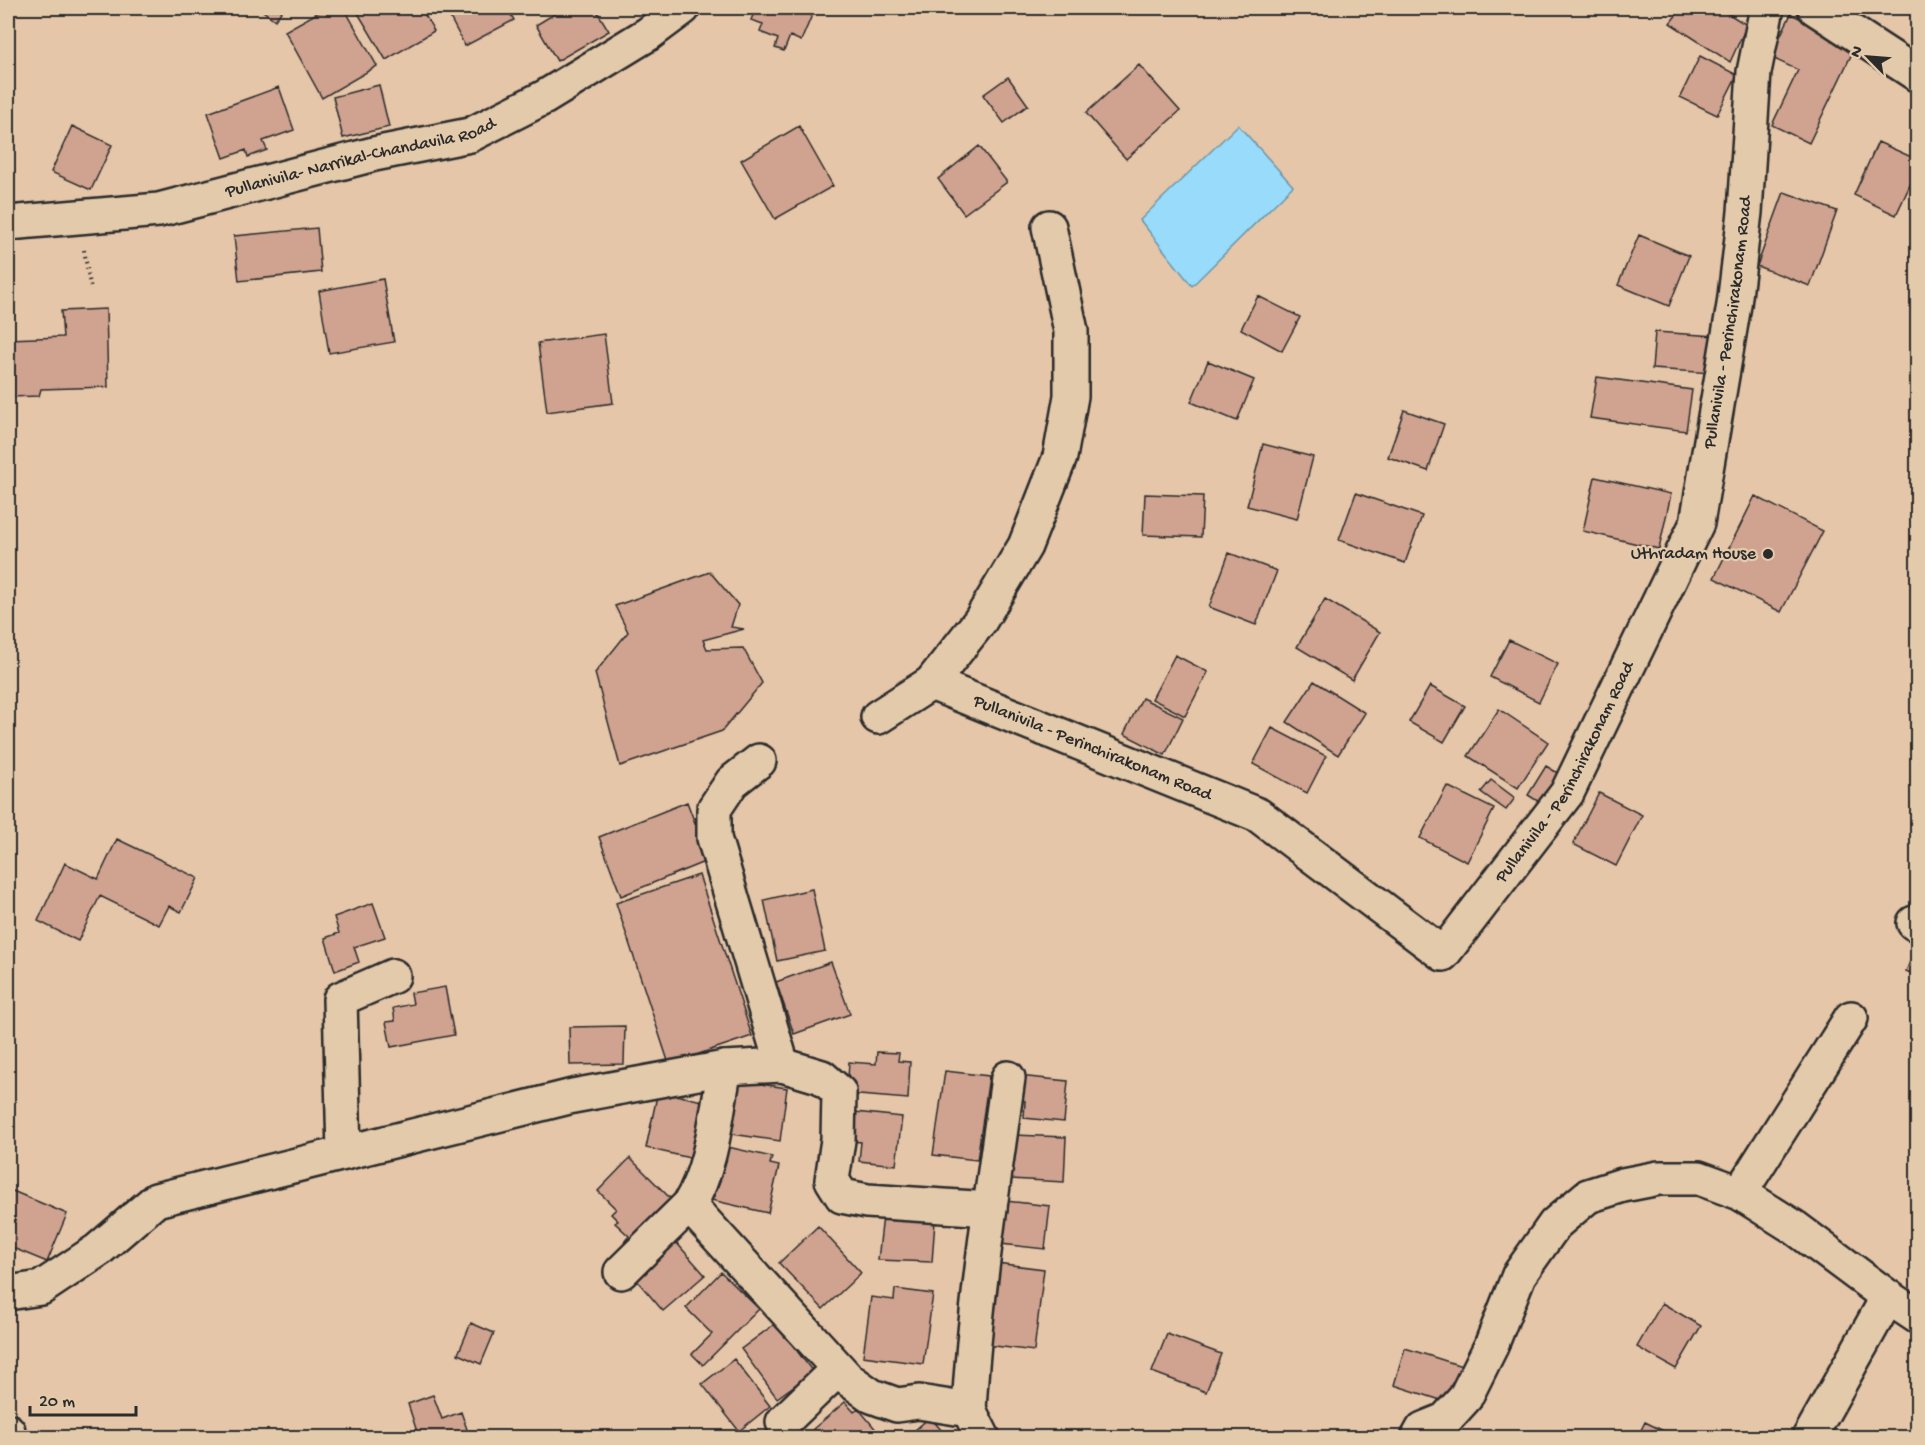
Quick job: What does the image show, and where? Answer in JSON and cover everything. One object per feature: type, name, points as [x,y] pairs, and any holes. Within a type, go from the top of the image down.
[{"type":"street","name":"Pullanivila- Narrikal-Chandavila Road","points":[[8,223],[159,210],[374,154],[470,135],[546,97],[648,34],[683,8]]},
{"type":"street","name":"Pullanivila - Perinchirakonam Road","points":[[931,683],[1258,815],[1443,954],[1567,793],[1697,523],[1734,305],[1745,212],[1754,72],[1767,8]]},
{"type":"street","points":[[1815,8],[1917,75]]},
{"type":"street","points":[[878,717],[931,683],[980,621],[1025,546],[1060,457],[1071,396],[1071,331],[1049,227]]},
{"type":"street","points":[[759,761],[732,782],[714,809],[714,838],[782,1065]]},
{"type":"street","points":[[344,1153],[340,999],[393,976]]},
{"type":"street","points":[[1740,1193],[1851,1018]]},
{"type":"street","points":[[8,1293],[40,1288],[98,1250],[156,1200],[573,1096],[725,1068],[782,1065],[822,1077],[839,1092],[838,1140],[832,1180],[842,1196],[867,1202],[990,1209]]},
{"type":"street","points":[[621,1272],[689,1205],[705,1172],[725,1068]]},
{"type":"street","points":[[689,1205],[848,1379],[872,1396],[897,1405],[919,1402],[976,1424],[970,1380],[1008,1078]]},
{"type":"street","points":[[1418,1437],[1423,1429],[1445,1420],[1465,1398],[1491,1346],[1519,1275],[1555,1224],[1588,1196],[1623,1185],[1659,1178],[1699,1178],[1740,1193],[1794,1227],[1917,1317]]},
{"type":"street","points":[[1809,1437],[1888,1297]]},
{"type":"street","points":[[783,1422],[838,1369]]},
{"type":"street","points":[[8,1431],[9,1437]]},
{"type":"water","points":[[1238,125],[1293,186],[1192,286],[1140,220]]},
{"type":"building","points":[[259,8],[284,8],[275,20]]},
{"type":"building","points":[[326,8],[344,8],[377,66],[322,98],[285,31]]},
{"type":"building","points":[[355,8],[421,8],[434,31],[386,60]]},
{"type":"building","points":[[445,8],[507,8],[514,20],[465,46]]},
{"type":"building","points":[[564,8],[595,8],[609,31],[557,61],[536,25]]},
{"type":"building","points":[[756,8],[795,8],[803,11],[804,8],[815,8],[801,41],[790,36],[784,51],[775,48],[778,39],[760,32],[763,24],[751,20]]},
{"type":"building","points":[[1682,8],[1719,8],[1747,25],[1730,62],[1670,23]]},
{"type":"building","points":[[1791,14],[1856,45],[1809,143],[1772,125],[1798,70],[1770,57]]},
{"type":"building","points":[[1700,56],[1737,75],[1717,115],[1680,97]]},
{"type":"building","points":[[1139,65],[1180,111],[1126,159],[1086,113]]},
{"type":"building","points":[[1008,77],[1028,105],[1004,123],[983,95]]},
{"type":"building","points":[[379,85],[389,127],[343,138],[333,97]]},
{"type":"building","points":[[279,87],[294,130],[263,141],[267,150],[248,157],[246,150],[224,158],[208,113]]},
{"type":"building","points":[[72,126],[112,145],[91,190],[51,172]]},
{"type":"building","points":[[799,126],[833,186],[775,219],[741,160]]},
{"type":"building","points":[[1878,142],[1918,160],[1918,168],[1896,215],[1854,195]]},
{"type":"building","points":[[979,146],[1007,182],[964,214],[938,179]]},
{"type":"building","points":[[1784,192],[1837,211],[1810,286],[1757,266]]},
{"type":"building","points":[[317,228],[321,272],[239,281],[234,236]]},
{"type":"building","points":[[1639,235],[1689,256],[1669,306],[1618,285]]},
{"type":"building","points":[[383,279],[394,342],[329,353],[319,291]]},
{"type":"building","points":[[1258,296],[1300,317],[1282,351],[1241,329]]},
{"type":"building","points":[[106,309],[108,387],[41,389],[39,396],[9,397],[8,339],[63,337],[61,311]]},
{"type":"building","points":[[1655,332],[1716,336],[1713,373],[1652,369]]},
{"type":"building","points":[[604,334],[613,403],[547,412],[538,343]]},
{"type":"building","points":[[1208,361],[1254,380],[1237,421],[1191,402]]},
{"type":"building","points":[[1597,377],[1692,390],[1686,431],[1590,418]]},
{"type":"building","points":[[1404,410],[1444,424],[1428,471],[1388,457]]},
{"type":"building","points":[[1263,444],[1313,457],[1297,519],[1247,506]]},
{"type":"building","points":[[1595,477],[1671,494],[1659,549],[1583,531]]},
{"type":"building","points":[[1356,493],[1422,516],[1405,563],[1339,540]]},
{"type":"building","points":[[1145,494],[1203,496],[1201,537],[1143,535]]},
{"type":"building","name":"Uthradam House","points":[[1755,496],[1823,531],[1781,612],[1714,578]]},
{"type":"building","points":[[1229,553],[1277,571],[1256,625],[1209,607]]},
{"type":"building","points":[[710,572],[738,605],[731,627],[744,629],[703,640],[707,649],[743,648],[762,683],[722,731],[620,766],[595,673],[628,632],[615,606]]},
{"type":"building","points":[[1325,599],[1380,632],[1352,680],[1297,647]]},
{"type":"building","points":[[1509,640],[1558,664],[1539,702],[1490,677]]},
{"type":"building","points":[[1175,655],[1208,672],[1185,716],[1152,699]]},
{"type":"building","points":[[1314,681],[1365,713],[1338,755],[1287,722]]},
{"type":"building","points":[[1430,686],[1465,706],[1444,742],[1409,722]]},
{"type":"building","points":[[1142,698],[1183,718],[1165,755],[1124,734]]},
{"type":"building","points":[[1499,709],[1548,742],[1518,788],[1468,756]]},
{"type":"building","points":[[1272,728],[1326,756],[1307,793],[1253,764]]},
{"type":"building","points":[[1546,766],[1566,778],[1547,807],[1528,795]]},
{"type":"building","points":[[1491,780],[1515,798],[1506,810],[1481,792]]},
{"type":"building","points":[[1447,786],[1494,809],[1467,862],[1420,838]]},
{"type":"building","points":[[1599,793],[1642,815],[1616,866],[1573,844]]},
{"type":"building","points":[[687,802],[709,860],[621,896],[599,837]]},
{"type":"building","points":[[117,839],[198,878],[181,912],[169,906],[159,925],[100,896],[78,941],[38,921],[65,863],[98,879]]},
{"type":"building","points":[[699,875],[752,1036],[669,1064],[616,903]]},
{"type":"building","points":[[812,889],[825,951],[777,961],[764,900]]},
{"type":"building","points":[[373,903],[385,937],[354,947],[359,962],[335,971],[325,938],[339,933],[334,917]]},
{"type":"building","points":[[1915,950],[1918,951],[1918,976],[1906,971]]},
{"type":"building","points":[[831,962],[850,1014],[794,1034],[776,982]]},
{"type":"building","points":[[445,987],[454,1035],[391,1047],[386,1022],[395,1021],[393,1008],[413,1004],[411,993]]},
{"type":"building","points":[[625,1026],[624,1064],[570,1065],[569,1027]]},
{"type":"building","points":[[877,1052],[899,1053],[898,1061],[910,1062],[908,1099],[847,1094],[849,1062],[876,1064]]},
{"type":"building","points":[[945,1071],[989,1076],[977,1160],[933,1155]]},
{"type":"building","points":[[1018,1076],[1068,1081],[1064,1122],[1024,1118],[1025,1101],[1016,1100]]},
{"type":"building","points":[[734,1080],[787,1088],[780,1141],[726,1133]]},
{"type":"building","points":[[658,1091],[711,1103],[699,1160],[646,1148]]},
{"type":"building","points":[[855,1112],[902,1117],[896,1165],[859,1161],[861,1142],[851,1141]]},
{"type":"building","points":[[1013,1135],[1066,1137],[1064,1182],[1010,1179]]},
{"type":"building","points":[[719,1145],[772,1157],[770,1164],[779,1166],[768,1213],[707,1199]]},
{"type":"building","points":[[630,1158],[675,1203],[630,1248],[624,1242],[629,1236],[615,1223],[618,1221],[611,1214],[616,1209],[598,1191]]},
{"type":"building","points":[[8,1189],[67,1214],[47,1262],[8,1246]]},
{"type":"building","points":[[1006,1201],[1050,1206],[1045,1249],[1001,1244]]},
{"type":"building","points":[[883,1216],[935,1221],[932,1262],[878,1260]]},
{"type":"building","points":[[818,1226],[861,1273],[823,1309],[779,1263]]},
{"type":"building","points":[[675,1241],[705,1275],[663,1311],[634,1277]]},
{"type":"building","points":[[988,1262],[1044,1269],[1034,1351],[979,1344]]},
{"type":"building","points":[[721,1272],[759,1309],[703,1365],[692,1354],[712,1334],[686,1308]]},
{"type":"building","points":[[895,1289],[933,1294],[923,1364],[863,1356],[871,1297],[894,1300]]},
{"type":"building","points":[[1662,1303],[1701,1326],[1676,1369],[1637,1347]]},
{"type":"building","points":[[471,1323],[494,1333],[481,1364],[458,1354]]},
{"type":"building","points":[[776,1323],[813,1372],[777,1398],[741,1349]]},
{"type":"building","points":[[1167,1334],[1221,1354],[1206,1392],[1152,1372]]},
{"type":"building","points":[[1405,1348],[1465,1367],[1453,1404],[1394,1385]]},
{"type":"building","points":[[734,1359],[770,1406],[739,1431],[702,1384]]},
{"type":"building","points":[[433,1395],[442,1419],[461,1412],[470,1438],[419,1438],[408,1404]]},
{"type":"building","points":[[845,1402],[854,1412],[858,1408],[883,1438],[820,1438],[813,1429]]},
{"type":"building","points":[[930,1417],[948,1438],[906,1438]]},
{"type":"building","points":[[1645,1422],[1678,1438],[1637,1438]]},
{"type":"place","name":"Uthradam House","points":[[1768,554]]}]
